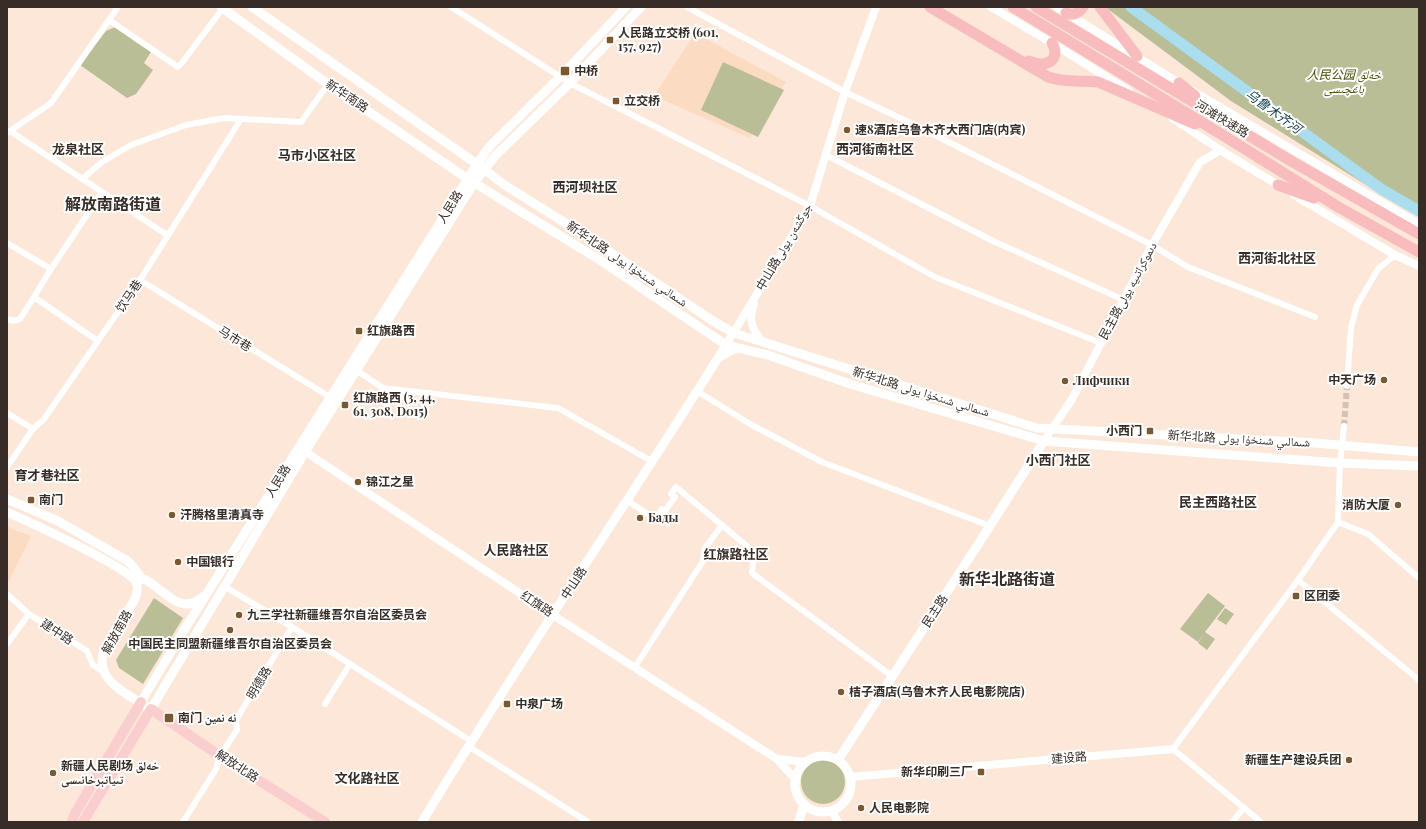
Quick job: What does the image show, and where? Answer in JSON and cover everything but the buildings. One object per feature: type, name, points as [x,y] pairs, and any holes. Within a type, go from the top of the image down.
[{"type":"highway","points":[[930,7],[1048,77],[1070,82],[1081,80],[1098,82],[1229,139]]},
{"type":"highway","points":[[937,7],[1036,64],[1045,65],[1052,60],[1055,51],[1052,43]]},
{"type":"highway","name":"河滩快速路","points":[[1013,7],[1340,208],[1419,252]]},
{"type":"highway","name":"河滩快速路","points":[[1036,7],[1291,161],[1419,234]]},
{"type":"highway","points":[[1066,13],[1077,13],[1083,7]]},
{"type":"highway","points":[[1100,7],[1137,56]]},
{"type":"highway","points":[[1179,82],[1228,122]]},
{"type":"highway","points":[[1278,184],[1340,208]]},
{"type":"main road","name":"新华南路","points":[[222,7],[328,84],[471,181]]},
{"type":"main road","name":"新华南路","points":[[252,7],[480,166]]},
{"type":"main road","points":[[480,166],[490,146],[560,77],[626,7]]},
{"type":"main road","points":[[480,166],[496,155],[570,83],[641,7]]},
{"type":"main road","name":"人民路","points":[[72,822],[74,815],[210,589],[356,370],[480,166]]},
{"type":"main road","name":"新华北路 شىمالىي شىنخۇا يولى","points":[[480,166],[504,184],[583,234],[713,321],[734,333],[1037,428],[1419,452]]},
{"type":"main road","name":"人民路","points":[[83,822],[224,586],[302,450],[330,397],[471,181]]},
{"type":"main road","name":"新华北路 شىمالىي شىنخۇا يولى","points":[[471,181],[603,262],[726,345],[768,355],[850,384],[1044,441],[1340,463],[1419,466]]},
{"type":"main road","name":"中山路","points":[[422,822],[469,744],[628,501],[726,345]]},
{"type":"main road","name":"民主路","points":[[838,760],[1044,441]]},
{"type":"main road","name":"解放南路","points":[[7,499],[58,521],[126,560],[131,564],[142,579]]},
{"type":"main road","name":"解放南路","points":[[7,512],[110,563],[132,577],[136,582],[137,594],[135,599],[103,652],[102,662],[104,672],[113,684],[151,709]]},
{"type":"main road","name":"解放南路","points":[[127,574],[146,580],[176,602],[184,604],[199,600],[210,589]]},
{"type":"main road","points":[[135,599],[140,589],[142,579]]},
{"type":"main road","name":"解放北路","points":[[151,709],[220,756],[325,822]]},
{"type":"main road","points":[[822,756],[838,760],[843,765],[850,777],[850,789],[846,801],[840,807],[832,811],[817,812],[810,809],[798,798],[796,789],[797,774],[806,762],[813,758],[822,756]]},
{"type":"main road","points":[[798,822],[804,804]]},
{"type":"street","points":[[118,7],[50,103],[8,132],[167,235]]},
{"type":"street","points":[[109,20],[178,67],[182,64],[222,7]]},
{"type":"street","points":[[452,7],[570,83],[810,206],[935,276],[1101,343]]},
{"type":"street","points":[[687,7],[845,92],[917,126],[1152,245],[1188,267],[1315,317]]},
{"type":"street","name":"中山路جوڭشەن يولى","points":[[726,345],[810,206],[845,92],[876,7]]},
{"type":"street","points":[[991,7],[1052,43],[1221,150],[1395,255],[1419,266]]},
{"type":"street","points":[[1057,7],[1179,82],[1419,224]]},
{"type":"street","points":[[82,179],[102,162],[132,145],[186,125],[224,118],[301,122],[328,84]]},
{"type":"street","name":"饮马巷","points":[[7,467],[33,429],[44,419],[140,280],[241,119]]},
{"type":"street","name":"民主路دىموكراتىيە يولى","points":[[1044,441],[1072,399],[1152,245],[1200,162],[1221,150]]},
{"type":"street","points":[[826,155],[993,241],[1124,300]]},
{"type":"street","points":[[7,319],[14,321],[20,319],[102,192]]},
{"type":"street","points":[[7,243],[52,269]]},
{"type":"street","points":[[1347,386],[1351,328],[1357,305],[1378,269],[1395,255]]},
{"type":"street","name":"马市巷","points":[[140,280],[330,397]]},
{"type":"street","points":[[757,294],[751,312],[751,323],[755,333],[762,341]]},
{"type":"street","points":[[34,297],[98,341]]},
{"type":"street","points":[[712,368],[718,360],[727,353],[738,348]]},
{"type":"street","points":[[356,370],[383,388],[558,408],[653,462]]},
{"type":"street","points":[[697,391],[750,424],[822,462],[990,526]]},
{"type":"street","points":[[7,414],[33,429]]},
{"type":"street","points":[[1261,822],[1173,749],[1298,580],[1338,522],[1341,446],[1344,426]]},
{"type":"street","name":"红旗路","points":[[302,450],[777,759]]},
{"type":"street","points":[[628,501],[655,519],[662,509],[665,511],[675,497],[671,494],[676,487],[754,552],[752,573],[892,676]]},
{"type":"street","points":[[1338,522],[1368,534],[1419,578]]},
{"type":"street","points":[[635,667],[702,561],[705,548],[722,525]]},
{"type":"street","points":[[1298,580],[1419,680]]},
{"type":"street","points":[[224,586],[350,664],[588,822]]},
{"type":"street","name":"建中路","points":[[7,594],[29,614],[87,651],[93,665],[104,672]]},
{"type":"street","points":[[7,644],[29,614]]},
{"type":"street","name":"明德路","points":[[184,822],[216,769],[220,756],[237,730],[236,720],[292,627]]},
{"type":"street","points":[[325,704],[350,664]]},
{"type":"street","name":"建设路","points":[[850,777],[1173,749]]},
{"type":"street","points":[[777,759],[806,762]]},
{"type":"street","points":[[777,759],[796,780]]},
{"type":"street","points":[[1232,822],[1244,808]]},
{"type":"street","points":[[832,811],[838,822]]},
{"type":"shaded area","points":[[695,33],[786,82],[750,138],[654,96]]},
{"type":"shaded area","points":[[7,527],[31,536],[7,585]]},
{"type":"green space","name":"人民公园 خەلق باغچىسى","points":[[1105,7],[1419,7],[1419,215],[1389,199],[1231,101]]},
{"type":"green space","points":[[115,27],[151,52],[144,63],[153,70],[136,94],[127,98],[80,65],[106,31]]},
{"type":"green space","points":[[723,62],[784,90],[758,137],[701,110]]},
{"type":"green space","points":[[1208,593],[1225,606],[1205,632],[1215,639],[1207,650],[1198,643],[1204,634],[1198,642],[1180,629]]},
{"type":"green space","points":[[154,598],[183,618],[143,684],[119,668],[116,660]]},
{"type":"green space","points":[[1225,608],[1234,614],[1226,625],[1217,619]]},
{"type":"green space","points":[[819,760],[827,760],[839,766],[845,778],[845,786],[839,798],[827,804],[819,804],[807,798],[801,786],[801,778],[807,766]]},
{"type":"waterway","name":"乌鲁木齐河","points":[[1131,7],[1381,189],[1419,211]]},
{"type":"tunnel","points":[[1344,426],[1347,386]]},
{"type":"place","name":"人民路立交桥 (601, 157, 927)","points":[[610,40]]},
{"type":"place","name":"中桥","points":[[565,71]]},
{"type":"place","name":"立交桥","points":[[616,101]]},
{"type":"place","name":"速8酒店乌鲁木齐大西门店(内宾)","points":[[847,130]]},
{"type":"place","name":"红旗路西","points":[[359,331]]},
{"type":"place","name":"中天广场","points":[[1384,380]]},
{"type":"place","name":"Лифчики","points":[[1065,381]]},
{"type":"place","name":"红旗路西 (3, 44, 61, 308, D015)","points":[[345,405]]},
{"type":"place","name":"小西门","points":[[1150,431]]},
{"type":"place","name":"锦江之星","points":[[358,482]]},
{"type":"place","name":"南门","points":[[31,500]]},
{"type":"place","name":"消防大厦","points":[[1398,505]]},
{"type":"place","name":"汗腾格里清真寺","points":[[172,515]]},
{"type":"place","name":"Бады","points":[[640,518]]},
{"type":"place","name":"中国银行","points":[[178,562]]},
{"type":"place","name":"区团委","points":[[1296,596]]},
{"type":"place","name":"九三学社新疆维吾尔自治区委员会","points":[[239,615]]},
{"type":"place","name":"中国民主同盟新疆维吾尔自治区委员会","points":[[230,630]]},
{"type":"place","name":"桔子酒店(乌鲁木齐人民电影院店)","points":[[841,692]]},
{"type":"place","name":"中泉广场","points":[[507,704]]},
{"type":"place","name":"南门 نە نمين","points":[[169,718]]},
{"type":"place","name":"新疆生产建设兵团","points":[[1349,760]]},
{"type":"place","name":"新华印刷三厂","points":[[981,772]]},
{"type":"place","name":"新疆人民剧场 خەلق تىياتېرخانىسى","points":[[53,773]]},
{"type":"place","name":"人民电影院","points":[[861,808]]},
{"type":"district","name":"龙泉社区","points":[[78,149]]},
{"type":"district","name":"西河街南社区","points":[[875,149]]},
{"type":"district","name":"马市小区社区","points":[[317,155]]},
{"type":"district","name":"西河坝社区","points":[[585,187]]},
{"type":"district","name":"解放南路街道","points":[[113,204]]},
{"type":"district","name":"西河街北社区","points":[[1277,258]]},
{"type":"district","name":"小西门社区","points":[[1058,460]]},
{"type":"district","name":"育才巷社区","points":[[47,475]]},
{"type":"district","name":"民主西路社区","points":[[1218,502]]},
{"type":"district","name":"人民路社区","points":[[516,550]]},
{"type":"district","name":"红旗路社区","points":[[736,554]]},
{"type":"district","name":"新华北路街道","points":[[1007,579]]},
{"type":"district","name":"文化路社区","points":[[367,778]]}]
